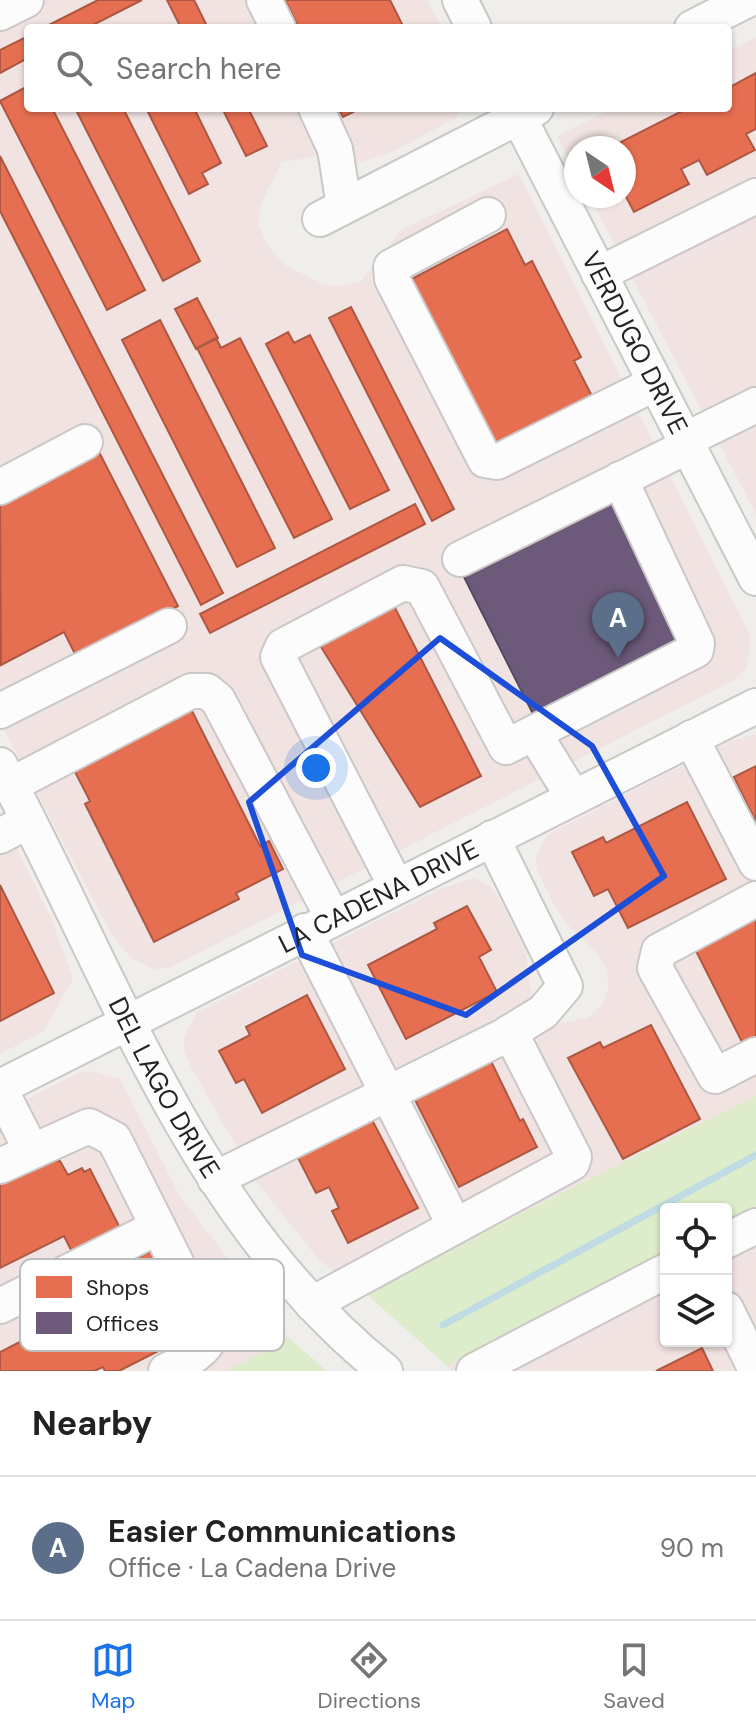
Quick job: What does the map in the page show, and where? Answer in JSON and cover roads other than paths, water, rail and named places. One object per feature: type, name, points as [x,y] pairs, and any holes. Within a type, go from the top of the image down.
[{"type":"street","points":[[0,13],[26,0]]},
{"type":"street","points":[[264,0],[276,24]]},
{"type":"street","points":[[460,0],[472,24]]},
{"type":"street","points":[[700,24],[747,0]]},
{"type":"street","points":[[318,112],[335,149],[332,212],[521,112]]},
{"type":"street","name":"VERDUGO DRIVE","points":[[523,112],[599,274],[756,578]]},
{"type":"street","points":[[599,274],[756,196]]},
{"type":"street","points":[[488,215],[391,267],[392,279],[485,460],[497,462],[656,383]]},
{"type":"street","points":[[460,559],[620,479],[756,405]]},
{"type":"street","points":[[0,487],[85,442]]},
{"type":"street","points":[[396,886],[278,657],[283,646],[403,583],[422,587],[506,747],[696,650],[697,643],[620,479]]},
{"type":"street","points":[[0,711],[169,626]]},
{"type":"street","points":[[5,775],[191,691],[207,691],[218,700],[319,925],[388,1094],[455,1226]]},
{"type":"street","name":"LA CADENA DRIVE","points":[[0,1088],[756,706]]},
{"type":"street","points":[[534,733],[573,797]]},
{"type":"street","points":[[691,738],[756,863]]},
{"type":"street","name":"DEL LAGO DRIVE","points":[[5,775],[14,828],[128,1021],[215,1179],[271,1259]]},
{"type":"street","points":[[215,1179],[510,1032],[543,1012],[565,986],[492,838]]},
{"type":"street","points":[[756,899],[659,951],[654,960],[655,968],[715,1076],[756,1055]]},
{"type":"street","points":[[312,1304],[572,1163],[574,1157],[510,1032]]},
{"type":"street","points":[[0,1088],[31,1150]]},
{"type":"street","points":[[0,1166],[89,1126],[101,1131],[114,1139],[174,1259]]},
{"type":"street","points":[[732,1238],[756,1226]]},
{"type":"street","points":[[94,1259],[158,1227]]},
{"type":"street","name":"DEL LAGO DRIVE","points":[[284,1273],[341,1336],[385,1371]]},
{"type":"street","points":[[474,1371],[660,1274]]},
{"type":"street","points":[[0,1306],[20,1296]]},
{"type":"street","points":[[732,1321],[756,1370]]},
{"type":"street","points":[[166,1371],[199,1351]]},
{"type":"waterway","points":[[443,1325],[756,1155]]},
{"type":"place","name":"Easier Communications","points":[[618,658]]}]
